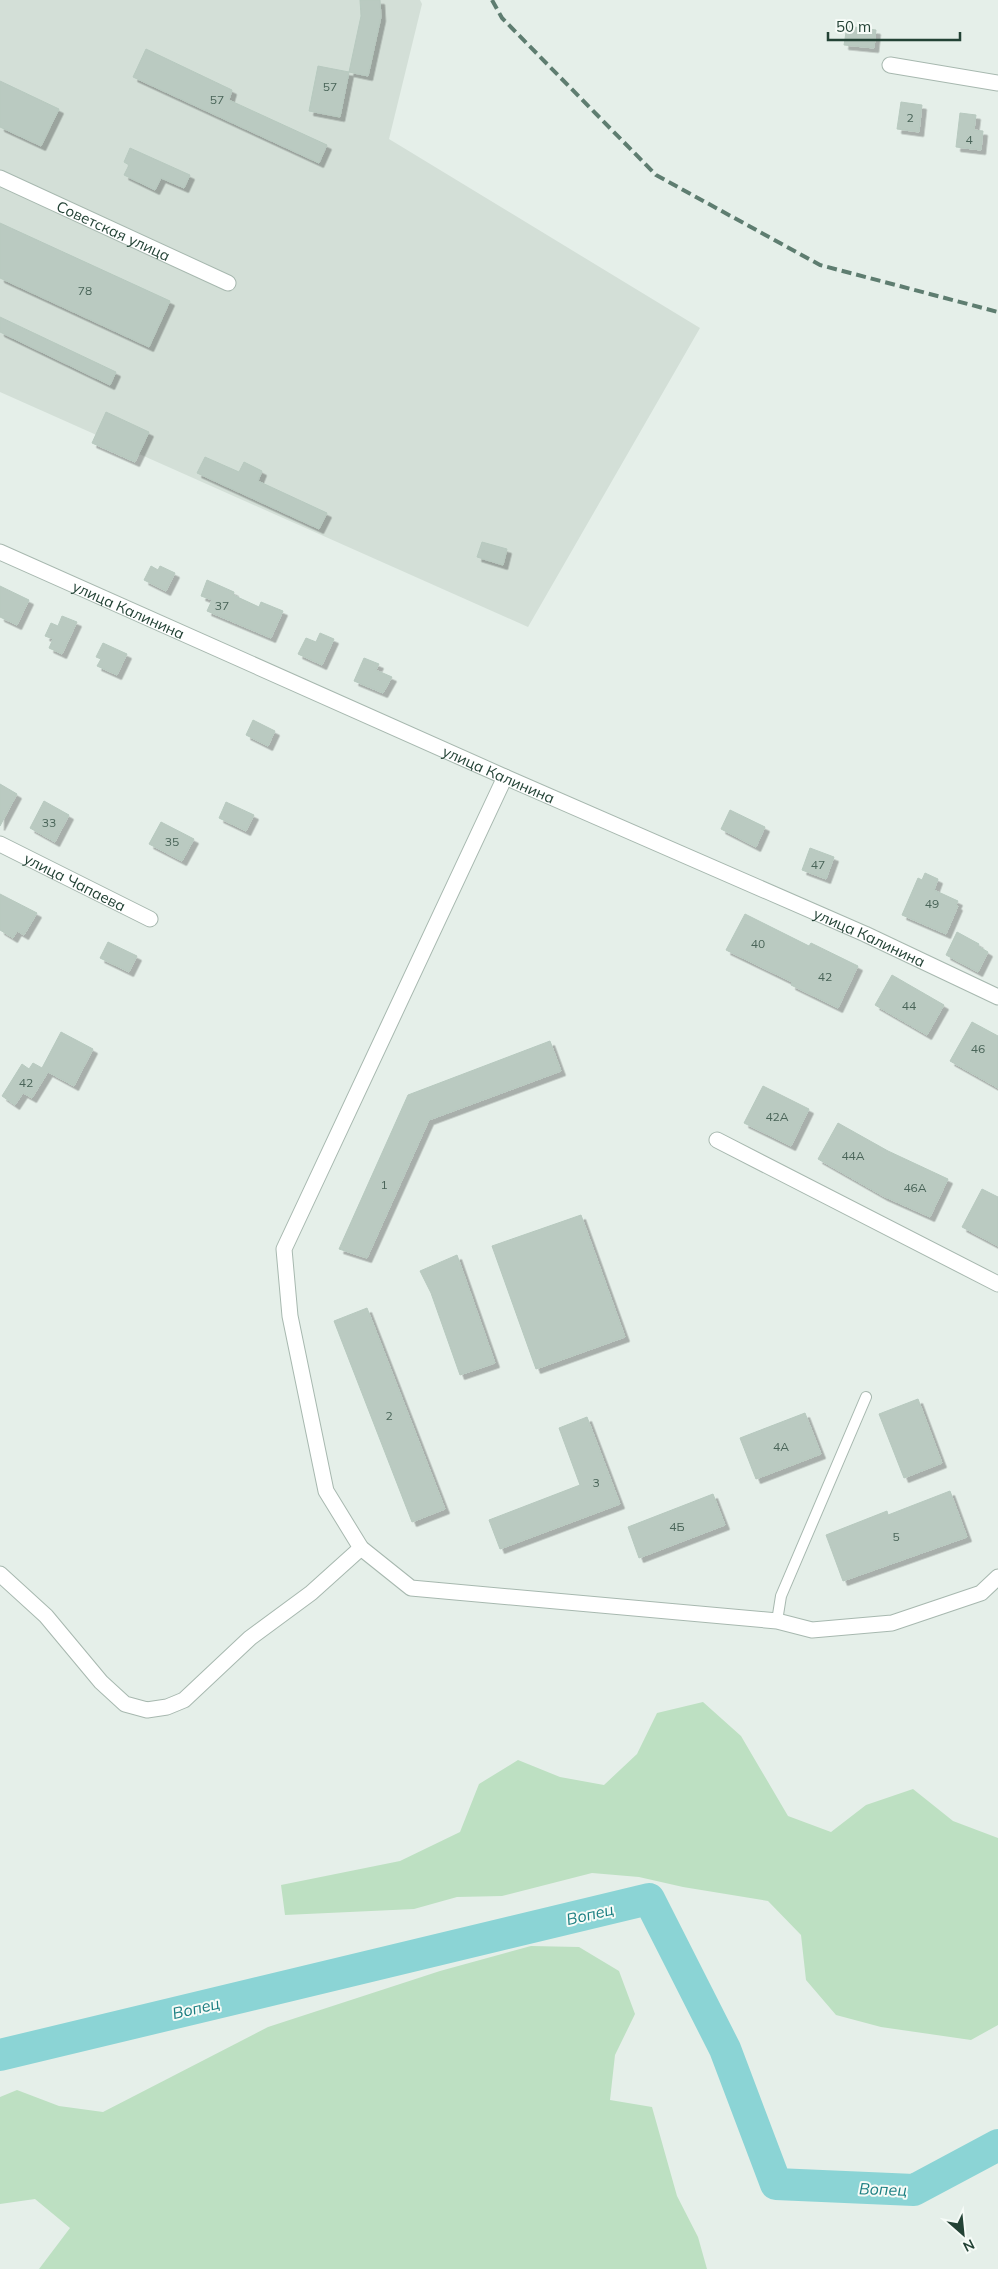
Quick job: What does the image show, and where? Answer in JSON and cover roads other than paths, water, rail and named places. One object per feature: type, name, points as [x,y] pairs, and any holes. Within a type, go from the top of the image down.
[{"type":"street","points":[[890,65],[998,83]]},
{"type":"street","name":"Советская улица","points":[[0,178],[228,283]]},
{"type":"street","name":"улица Калинина","points":[[0,552],[505,777],[865,934],[998,997]]},
{"type":"street","points":[[505,777],[284,1249],[290,1316],[326,1491],[361,1548],[411,1588],[777,1622],[812,1630],[892,1623],[981,1593],[998,1578]]},
{"type":"street","name":"улица Чапаева","points":[[0,844],[150,919]]},
{"type":"street","points":[[717,1140],[998,1284]]},
{"type":"street","points":[[0,1574],[46,1616],[107,1688],[125,1704],[147,1710],[167,1707],[184,1700],[250,1638],[311,1593],[361,1548]]},
{"type":"lane","points":[[777,1622],[781,1596],[866,1397]]},
{"type":"waterway","name":"Вопец","points":[[0,2055],[649,1899],[725,2049],[776,2184],[914,2190],[998,2145]]},
{"type":"railway","points":[[492,0],[502,18],[656,175],[820,265],[998,312]]}]
